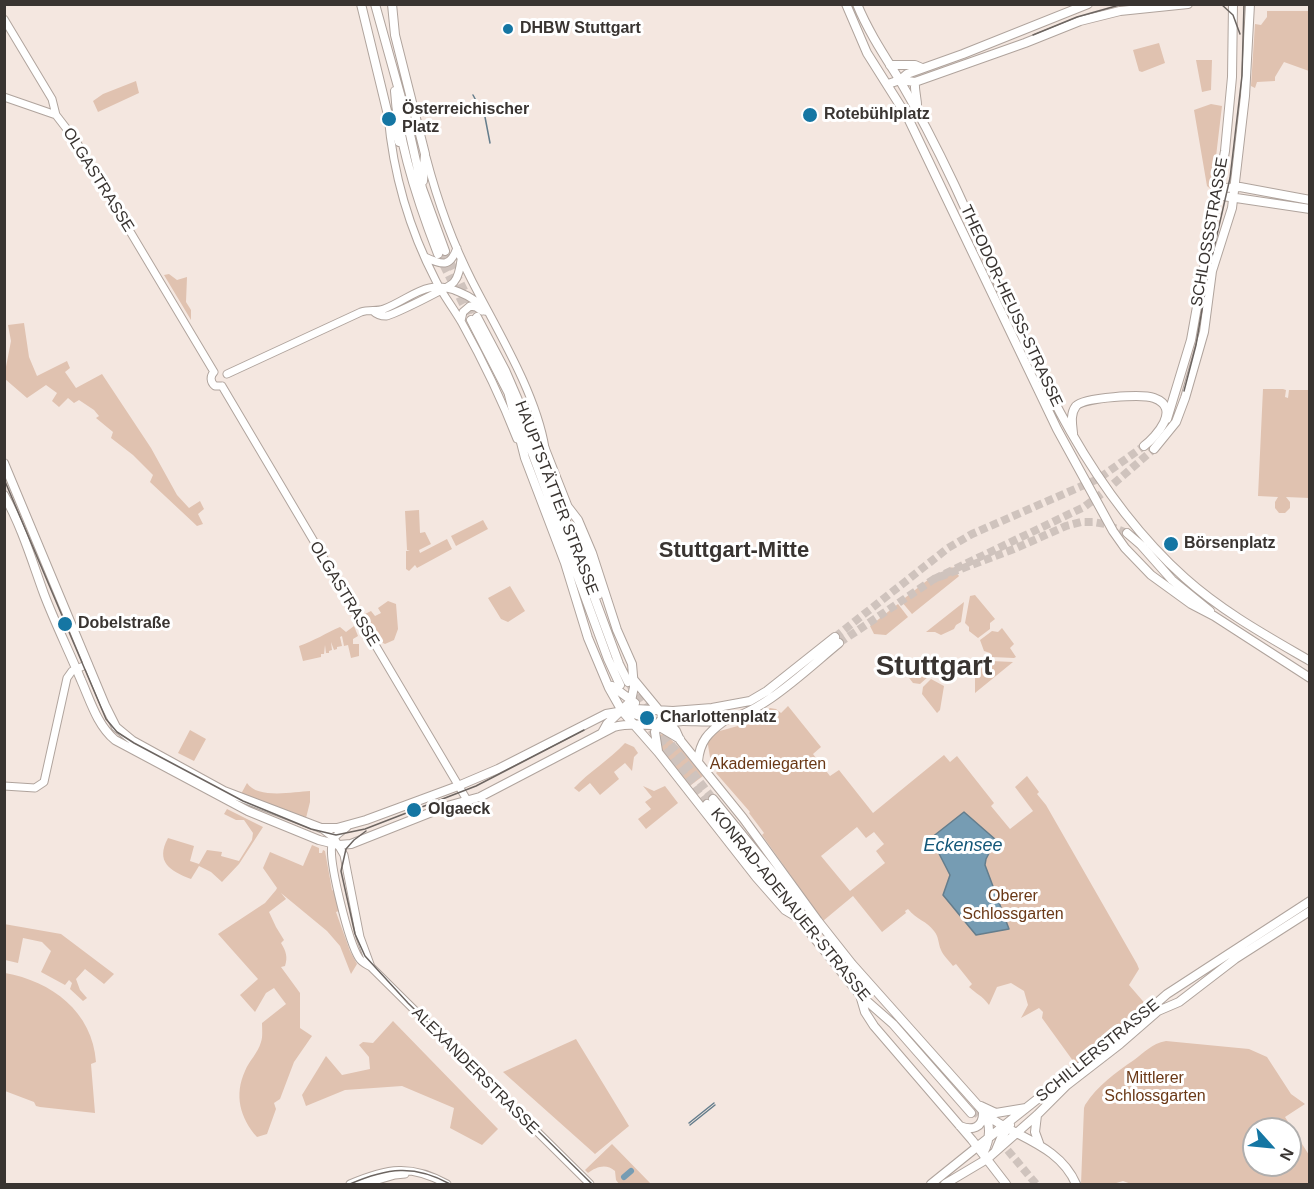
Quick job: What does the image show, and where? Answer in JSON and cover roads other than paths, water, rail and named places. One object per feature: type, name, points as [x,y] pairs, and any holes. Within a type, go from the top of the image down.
[{"type":"main road","points":[[361,4],[388,115],[408,161]]},
{"type":"main road","points":[[375,4],[405,112],[422,188],[442,252],[416,191],[398,114],[394,78]]},
{"type":"main road","points":[[392,4],[395,35],[425,154],[422,188]]},
{"type":"main road","name":"THEODOR-HEUSS-STRASSE","points":[[846,4],[858,36],[908,118],[1058,429],[1113,531],[1125,548],[1151,575],[1191,604],[1214,616]]},
{"type":"main road","name":"THEODOR-HEUSS-STRASSE","points":[[857,4],[873,38],[917,110],[940,155],[1036,364],[1073,436],[1097,476],[1133,524],[1163,558],[1209,598],[1235,617],[1310,661]]},
{"type":"main road","points":[[900,81],[907,74],[1021,32],[1088,4]]},
{"type":"main road","points":[[888,84],[900,81],[915,82],[1080,21],[1111,13],[1188,4]]},
{"type":"main road","name":"SCHLOSSSTRASSE","points":[[1144,446],[1165,424],[1191,340],[1227,132],[1233,59],[1233,4]]},
{"type":"main road","name":"SCHLOSSSTRASSE","points":[[1154,449],[1176,422],[1185,398],[1204,332],[1212,271],[1234,197],[1245,105],[1250,4]]},
{"type":"main road","points":[[1021,32],[1021,40],[1025,43]]},
{"type":"main road","points":[[890,65],[915,65],[922,68]]},
{"type":"main road","points":[[915,82],[917,110]]},
{"type":"main road","points":[[926,156],[931,151],[940,155]]},
{"type":"main road","points":[[1216,195],[1225,188],[1234,187],[1310,200]]},
{"type":"main road","points":[[1279,204],[1275,199],[1281,194]]},
{"type":"main road","points":[[1216,195],[1310,209]]},
{"type":"main road","name":"HAUPTSTÄTTER STRASSE","points":[[474,318],[505,370],[525,415],[599,610],[620,683],[508,391],[474,318]]},
{"type":"main road","points":[[508,391],[520,444],[566,563],[584,627],[631,701],[666,723]]},
{"type":"main road","points":[[1073,436],[1071,418],[1074,410],[1083,401],[1094,399],[1151,397],[1162,403],[1165,424]]},
{"type":"main road","points":[[525,415],[535,424],[568,507],[595,583],[601,603],[599,610]]},
{"type":"main road","points":[[4,463],[112,721],[126,737],[224,791],[321,828],[349,825],[458,786],[498,769],[606,714],[646,709],[673,711],[750,701],[837,640],[752,710],[726,720],[706,736],[700,746],[698,761]]},
{"type":"main road","points":[[4,495],[27,542],[44,592],[99,721],[115,740],[248,812],[335,842],[355,842],[480,797],[614,727],[632,724],[657,725],[726,720]]},
{"type":"main road","points":[[568,507],[578,520],[592,553],[617,630],[632,664],[620,683],[622,711],[658,752],[756,877],[785,910],[800,919]]},
{"type":"main road","points":[[1113,531],[1121,523],[1133,524]]},
{"type":"main road","points":[[1127,533],[1141,545],[1172,580],[1214,616],[1310,678]]},
{"type":"main road","points":[[566,563],[581,584]]},
{"type":"main road","points":[[620,683],[631,701]]},
{"type":"main road","points":[[620,683],[658,709],[666,723],[743,818],[815,921]]},
{"type":"main road","points":[[597,735],[631,701]]},
{"type":"main road","points":[[687,722],[690,709]]},
{"type":"main road","points":[[622,711],[657,725]]},
{"type":"main road","points":[[655,737],[673,711]]},
{"type":"main road","points":[[587,723],[597,735]]},
{"type":"main road","points":[[657,725],[655,737],[658,752]]},
{"type":"main road","name":"KONRAD-ADENAUER-STRASSE","points":[[710,801],[815,921],[978,1111],[893,1024],[860,995],[710,801]]},
{"type":"main road","name":"SCHILLERSTRASSE","points":[[981,1147],[1069,1074],[1097,1055],[1167,994],[1310,901]]},
{"type":"main road","points":[[1162,1009],[1179,1002],[1235,959],[1310,910]]},
{"type":"main road","points":[[1162,1009],[1180,986]]},
{"type":"main road","points":[[860,995],[865,1012],[874,1026],[959,1126],[981,1147],[1005,1185]]},
{"type":"main road","name":"SCHILLERSTRASSE","points":[[1000,1147],[1021,1134],[1067,1085],[1162,1009]]},
{"type":"main road","points":[[978,1111],[996,1113],[1029,1107]]},
{"type":"main road","points":[[959,1126],[969,1129],[978,1127],[982,1121],[978,1111]]},
{"type":"main road","points":[[978,1111],[1039,1143],[1067,1169],[1076,1185]]},
{"type":"main road","points":[[978,1111],[989,1126],[981,1147],[978,1165]]},
{"type":"main road","points":[[1037,1115],[1035,1132],[1039,1143]]},
{"type":"main road","points":[[997,1171],[1000,1147],[1006,1127]]},
{"type":"main road","points":[[931,1185],[981,1147],[1000,1147]]},
{"type":"main road","points":[[945,1185],[978,1165],[997,1171]]},
{"type":"street","name":"OLGASTRASSE","points":[[4,18],[52,99],[56,115],[76,141],[214,372]]},
{"type":"street","points":[[4,96],[56,115]]},
{"type":"street","points":[[388,115],[401,197],[425,257],[492,379],[520,444],[538,467]]},
{"type":"street","points":[[425,154],[457,248],[533,405],[542,429],[545,448]]},
{"type":"street","points":[[425,257],[445,264],[452,259],[457,248]]},
{"type":"street","points":[[371,310],[376,314],[388,316],[428,296],[457,278],[461,257]]},
{"type":"street","points":[[227,374],[361,312],[382,310],[427,288],[441,286],[478,302],[492,320]]},
{"type":"street","points":[[460,321],[463,312],[472,305],[492,320]]},
{"type":"street","points":[[220,370],[227,374],[226,383],[222,386],[215,386],[212,382],[211,376],[214,372],[220,370]]},
{"type":"street","name":"OLGASTRASSE","points":[[222,386],[467,800]]},
{"type":"street","points":[[4,786],[35,788],[42,785],[69,673],[88,664]]},
{"type":"street","points":[[321,828],[335,842],[349,825]]},
{"type":"street","name":"ALEXANDERSTRASSE","points":[[335,842],[344,856],[360,937],[370,967]]},
{"type":"street","name":"ALEXANDERSTRASSE","points":[[335,842],[343,914],[351,942],[363,962],[590,1185]]},
{"type":"street","points":[[344,856],[355,842]]},
{"type":"street","points":[[351,1185],[378,1173],[394,1170],[421,1172],[447,1185]]},
{"type":"street","points":[[364,1185],[395,1175],[431,1177]]},
{"type":"water","name":"Eckensee","points":[[964,812],[996,840],[985,865],[1009,929],[976,935],[943,895],[950,875],[931,838]]},
{"type":"waterway","points":[[473,95],[485,117],[490,143]]},
{"type":"waterway","points":[[689,1123],[714,1103]]},
{"type":"waterway","points":[[690,1125],[715,1105]]},
{"type":"waterway","points":[[624,1177],[631,1171]]},
{"type":"tunnel","points":[[445,251],[477,317]]},
{"type":"tunnel","points":[[438,254],[471,320]]},
{"type":"tunnel","points":[[835,637],[948,548],[972,534],[1098,479],[1144,446]]},
{"type":"tunnel","points":[[934,579],[1084,507],[1154,449]]},
{"type":"tunnel","points":[[839,643],[934,579],[1014,549],[1066,526],[1093,522],[1127,533]]},
{"type":"tunnel","points":[[630,685],[667,739],[713,799]]},
{"type":"tunnel","points":[[644,720],[707,804]]},
{"type":"tunnel","points":[[973,1109],[986,1124]]},
{"type":"tunnel","points":[[1000,1141],[1036,1184]]},
{"type":"tram line","points":[[1033,35],[1077,17],[1123,4]]},
{"type":"tram line","points":[[1221,4],[1233,15],[1240,34]]},
{"type":"tram line","points":[[1184,391],[1196,345],[1208,274],[1230,178],[1242,76],[1244,4]]},
{"type":"tram line","points":[[4,479],[106,719],[117,732],[134,743],[243,801],[311,829],[336,835],[365,829],[476,786],[584,730]]},
{"type":"tram line","points":[[366,831],[346,849],[341,871],[355,934],[365,956],[408,1003],[592,1184]]},
{"type":"tram line","points":[[350,1184],[376,1174],[400,1170],[424,1173],[450,1184]]},
{"type":"place","name":"DHBW Stuttgart","points":[[508,29]]},
{"type":"place","name":"Rotebühlplatz","points":[[810,115]]},
{"type":"place","name":"Österreichischer Platz","points":[[389,119]]},
{"type":"place","name":"Börsenplatz","points":[[1171,544]]},
{"type":"place","name":"Dobelstraße","points":[[65,624]]},
{"type":"place","name":"Charlottenplatz","points":[[647,718]]},
{"type":"place","name":"Olgaeck","points":[[414,810]]},
{"type":"district","name":"Stuttgart-Mitte","points":[[734,551]]},
{"type":"district","name":"Stuttgart","points":[[934,667]]},
{"type":"park label","name":"Akademiegarten","points":[[768,765]]},
{"type":"park label","name":"Oberer Schlossgarten","points":[[1013,906]]},
{"type":"park label","name":"Mittlerer Schlossgarten","points":[[1155,1088]]}]
